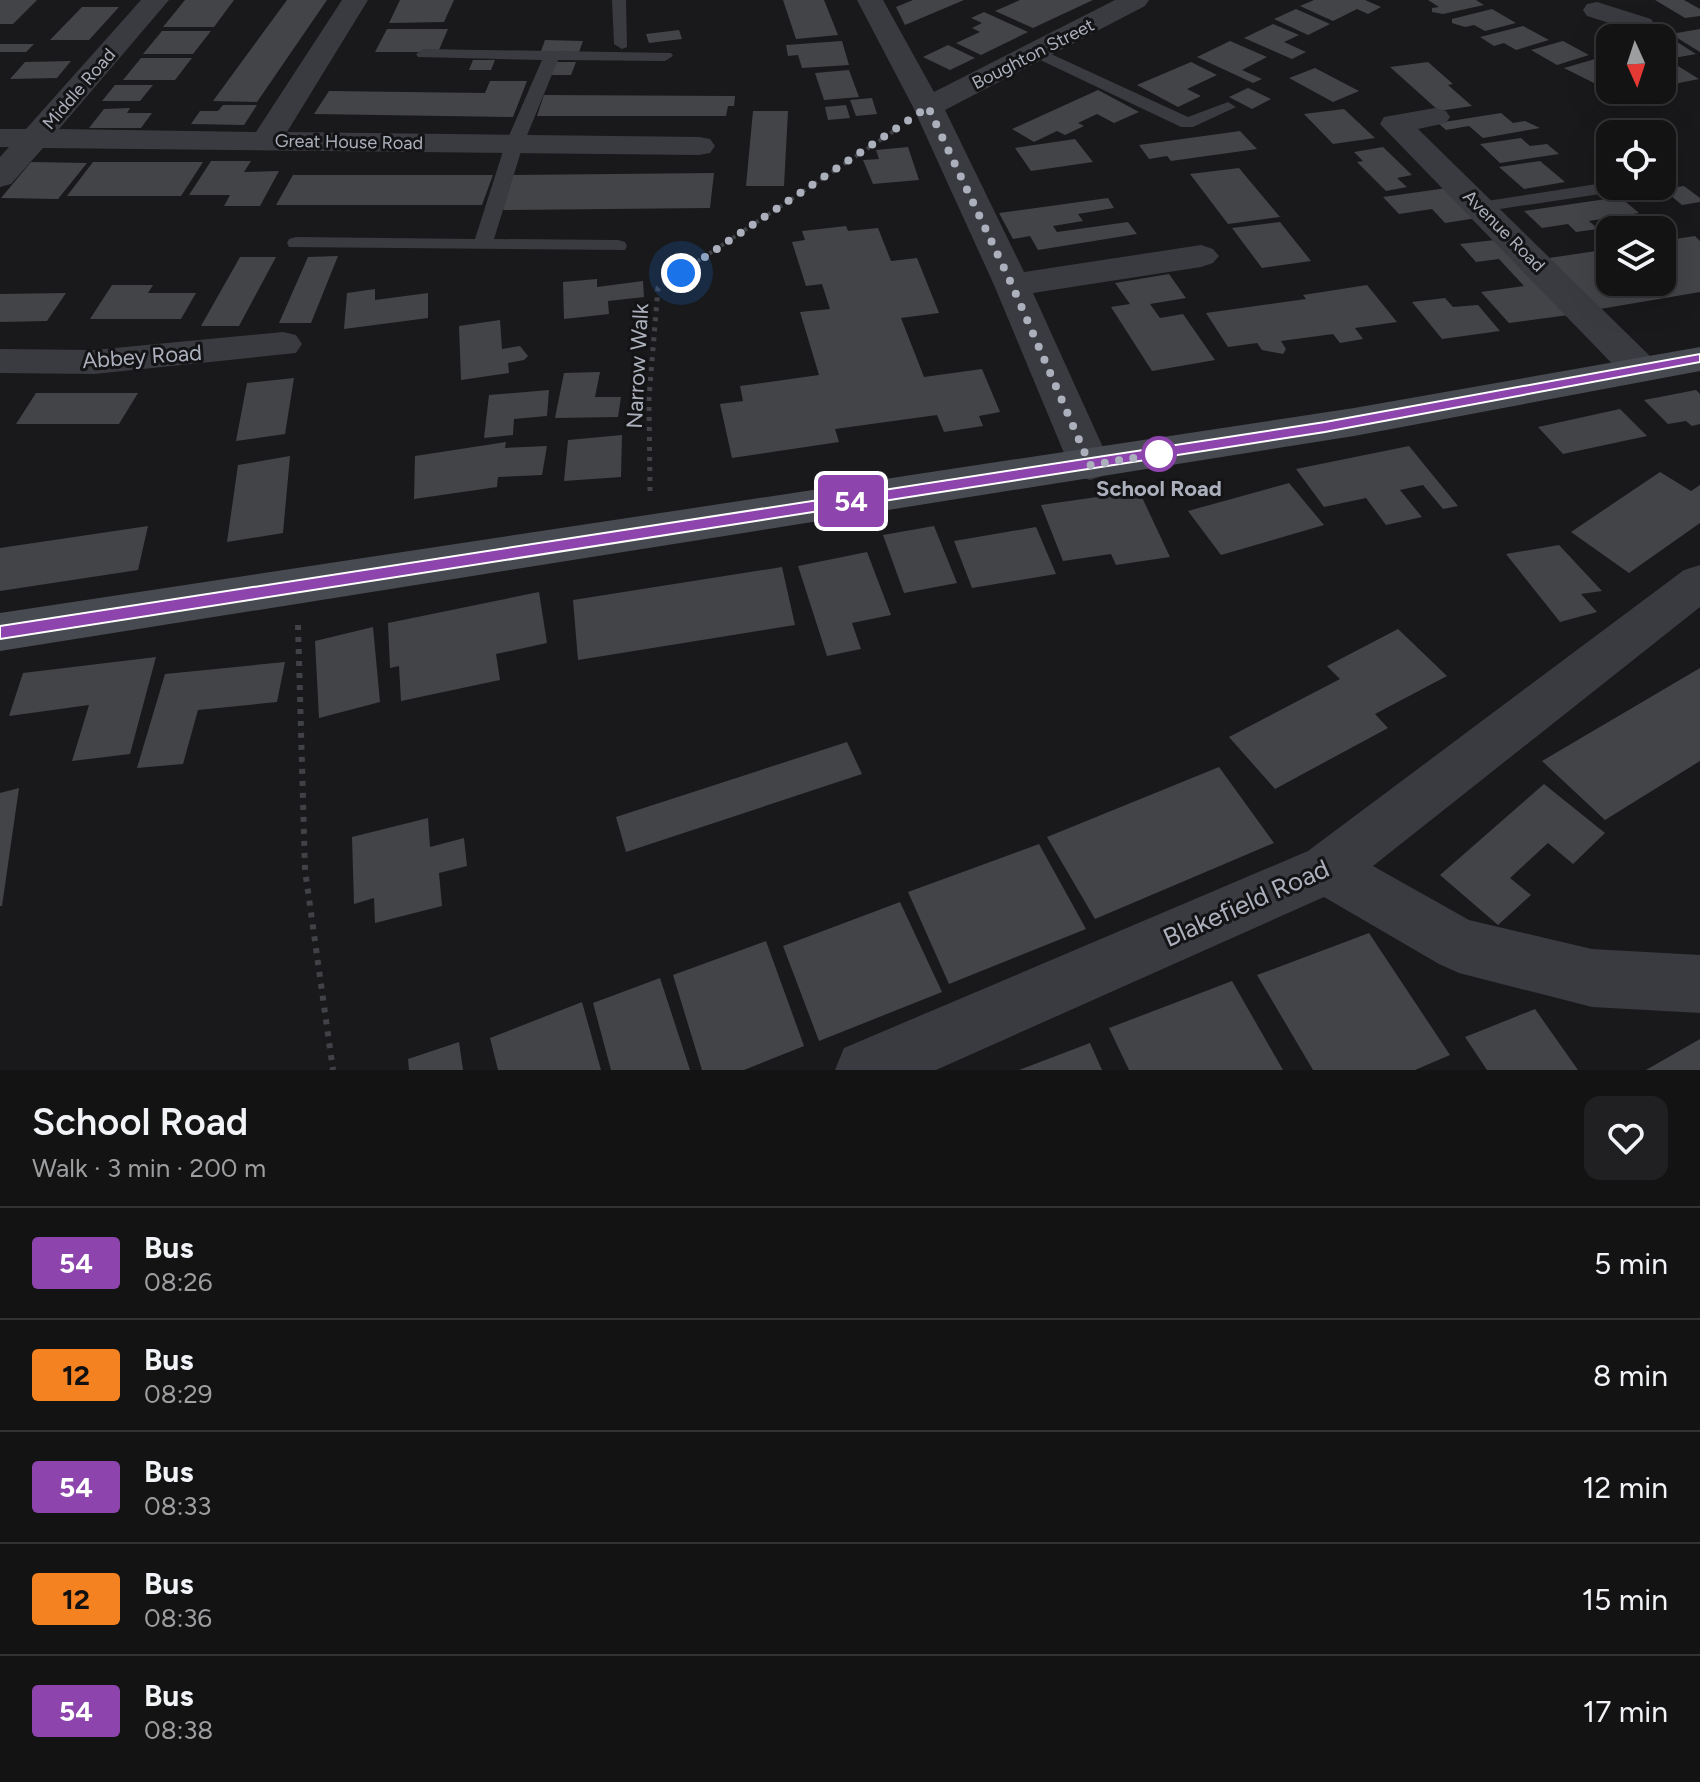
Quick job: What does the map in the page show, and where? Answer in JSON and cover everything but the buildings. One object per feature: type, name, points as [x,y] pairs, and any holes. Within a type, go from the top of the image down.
[{"type":"main road","points":[[0,632],[297,584],[1090,465],[1354,422],[1700,359]]},
{"type":"street","name":"Middle Road","points":[[0,177],[156,0]]},
{"type":"street","points":[[266,140],[355,0]]},
{"type":"street","points":[[870,0],[928,107],[1012,285],[1090,465]]},
{"type":"street","name":"Boughton Street","points":[[928,107],[1136,0]]},
{"type":"street","points":[[1570,20],[1602,5],[1639,24]]},
{"type":"street","name":"Avenue Road","points":[[1435,117],[1395,124],[1640,369]]},
{"type":"street","name":"Great House Road","points":[[0,138],[699,146]]},
{"type":"street","points":[[1012,285],[1201,256]]},
{"type":"street","name":"Abbey Road","points":[[0,361],[94,362],[283,344]]},
{"type":"street","name":"Blakefield Road","points":[[866,1070],[1327,869],[1700,582]]},
{"type":"street","points":[[1327,869],[1459,945],[1592,978],[1700,984]]},
{"type":"lane","points":[[619,0],[622,44]]},
{"type":"lane","points":[[1038,53],[1187,123],[1228,107]]},
{"type":"lane","points":[[424,54],[665,56]]},
{"type":"lane","points":[[483,243],[514,145],[552,55]]},
{"type":"lane","points":[[1480,207],[1596,190]]},
{"type":"lane","points":[[296,243],[618,246]]},
{"type":"path","name":"Narrow Walk","points":[[647,532],[649,398],[658,288],[928,107]]},
{"type":"path","points":[[297,584],[305,870],[333,1070]]},
{"type":"bus line","name":"54","points":[[0,632],[297,584],[1090,465],[1383,417],[1700,359]]},
{"type":"place","name":"School Road","points":[[1159,454]]},
{"type":"route","points":[[681,273],[928,107],[1012,285],[1090,465],[1159,454]]}]
